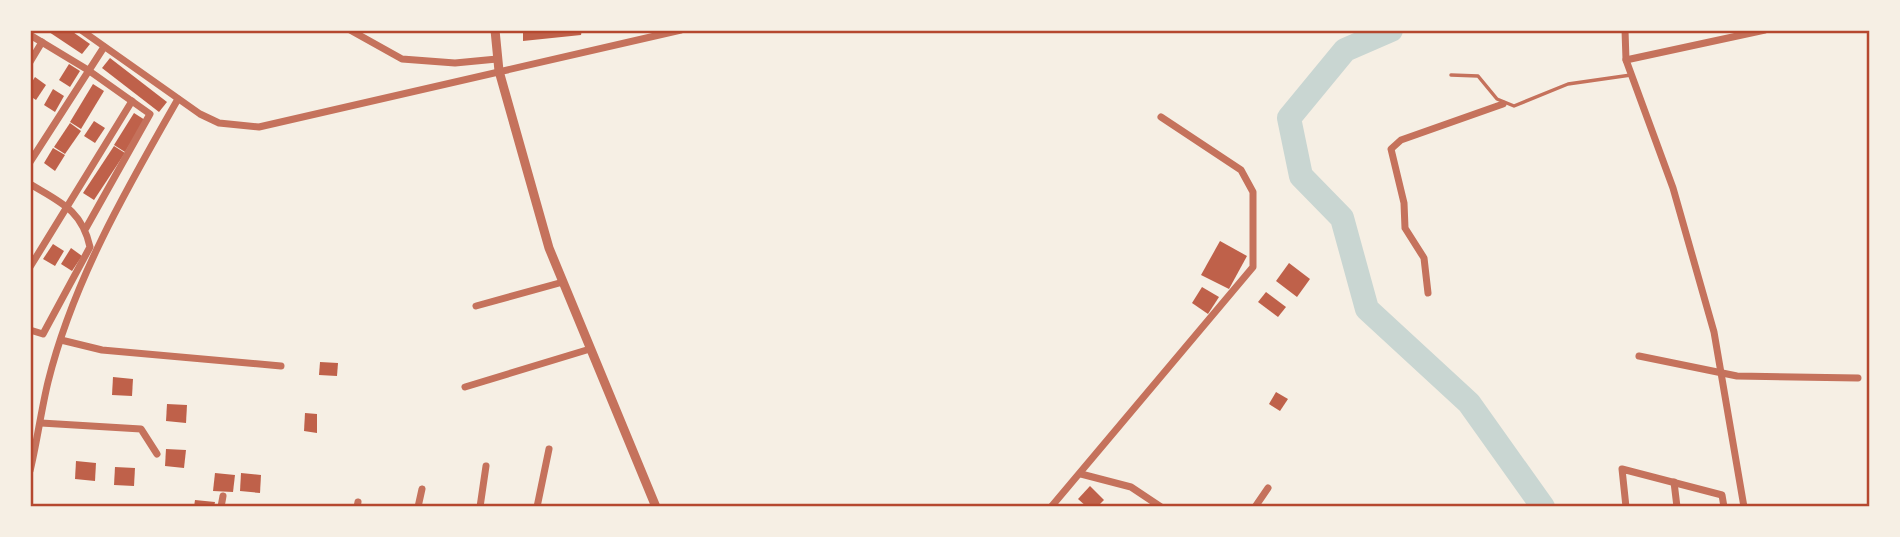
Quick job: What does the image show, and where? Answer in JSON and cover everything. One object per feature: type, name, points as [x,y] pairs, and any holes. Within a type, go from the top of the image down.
[{"type":"street","points":[[81,30],[178,99],[219,122],[259,127],[681,30]]},
{"type":"street","points":[[350,30],[402,59],[455,63],[497,59]]},
{"type":"street","points":[[495,30],[499,71],[549,248],[656,507]]},
{"type":"street","points":[[1625,30],[1626,60],[1673,188],[1714,332],[1744,507]]},
{"type":"street","points":[[1626,60],[1765,30]]},
{"type":"street","points":[[30,35],[88,70],[151,115],[86,228]]},
{"type":"street","points":[[30,62],[42,42]]},
{"type":"street","points":[[30,162],[104,47]]},
{"type":"street","points":[[30,471],[48,382],[61,340],[122,195],[178,99]]},
{"type":"street","points":[[30,267],[132,101]]},
{"type":"street","points":[[1428,293],[1424,258],[1405,228],[1404,203],[1391,149],[1401,140],[1503,104]]},
{"type":"street","points":[[1051,507],[1253,267],[1254,192],[1241,170],[1161,117]]},
{"type":"street","points":[[30,184],[67,208],[86,228],[90,247],[43,334],[30,330]]},
{"type":"street","points":[[476,306],[563,282]]},
{"type":"street","points":[[61,340],[102,350],[281,366]]},
{"type":"street","points":[[465,387],[590,349]]},
{"type":"street","points":[[1639,356],[1738,376],[1858,378]]},
{"type":"street","points":[[41,423],[141,429],[158,454]]},
{"type":"street","points":[[537,507],[548,449]]},
{"type":"street","points":[[480,507],[486,466]]},
{"type":"street","points":[[1626,507],[1622,470],[1722,495],[1724,507]]},
{"type":"street","points":[[1081,474],[1131,487],[1161,507]]},
{"type":"street","points":[[1674,482],[1677,507]]},
{"type":"street","points":[[1255,507],[1268,488]]},
{"type":"street","points":[[418,507],[422,489]]},
{"type":"street","points":[[221,507],[223,496]]},
{"type":"lane","points":[[1451,75],[1478,76],[1503,104],[1514,106],[1568,84],[1632,75]]},
{"type":"building","points":[[46,30],[70,30],[90,44],[82,54]]},
{"type":"building","points":[[523,30],[582,30],[581,35],[523,41]]},
{"type":"building","points":[[110,58],[167,102],[159,112],[102,68]]},
{"type":"building","points":[[69,64],[80,71],[70,87],[59,80]]},
{"type":"building","points":[[35,77],[46,85],[36,100],[30,96],[30,85]]},
{"type":"building","points":[[93,84],[104,91],[81,129],[70,122]]},
{"type":"building","points":[[53,89],[64,96],[55,112],[44,105]]},
{"type":"building","points":[[134,113],[145,120],[125,152],[114,145]]},
{"type":"building","points":[[94,121],[105,128],[95,143],[84,136]]},
{"type":"building","points":[[70,123],[81,131],[65,154],[54,147]]},
{"type":"building","points":[[114,146],[125,153],[94,200],[83,193]]},
{"type":"building","points":[[53,148],[65,155],[55,171],[44,163]]},
{"type":"building","points":[[1220,241],[1247,256],[1229,289],[1201,275]]},
{"type":"building","points":[[53,244],[64,251],[55,266],[43,259]]},
{"type":"building","points":[[71,248],[82,256],[72,271],[61,264]]},
{"type":"building","points":[[1289,263],[1310,279],[1297,297],[1276,281]]},
{"type":"building","points":[[1202,287],[1219,297],[1208,314],[1192,303]]},
{"type":"building","points":[[1266,292],[1286,307],[1278,317],[1258,302]]},
{"type":"building","points":[[320,362],[338,363],[337,376],[319,375]]},
{"type":"building","points":[[113,377],[133,379],[132,396],[112,395]]},
{"type":"building","points":[[1276,392],[1288,399],[1280,411],[1269,404]]},
{"type":"building","points":[[167,404],[187,405],[186,423],[166,421]]},
{"type":"building","points":[[305,413],[317,414],[317,433],[304,431]]},
{"type":"building","points":[[166,449],[186,450],[184,468],[165,466]]},
{"type":"building","points":[[76,461],[96,463],[95,481],[75,479]]},
{"type":"building","points":[[115,467],[135,468],[134,486],[114,485]]},
{"type":"building","points":[[215,473],[235,475],[233,492],[213,491]]},
{"type":"building","points":[[241,473],[261,475],[260,493],[240,491]]},
{"type":"building","points":[[1090,486],[1104,500],[1097,507],[1087,507],[1078,499]]},
{"type":"building","points":[[195,500],[215,502],[214,507],[194,507]]},
{"type":"waterway","points":[[1391,30],[1345,50],[1289,118],[1301,176],[1342,218],[1367,309],[1469,403],[1543,507]]}]
